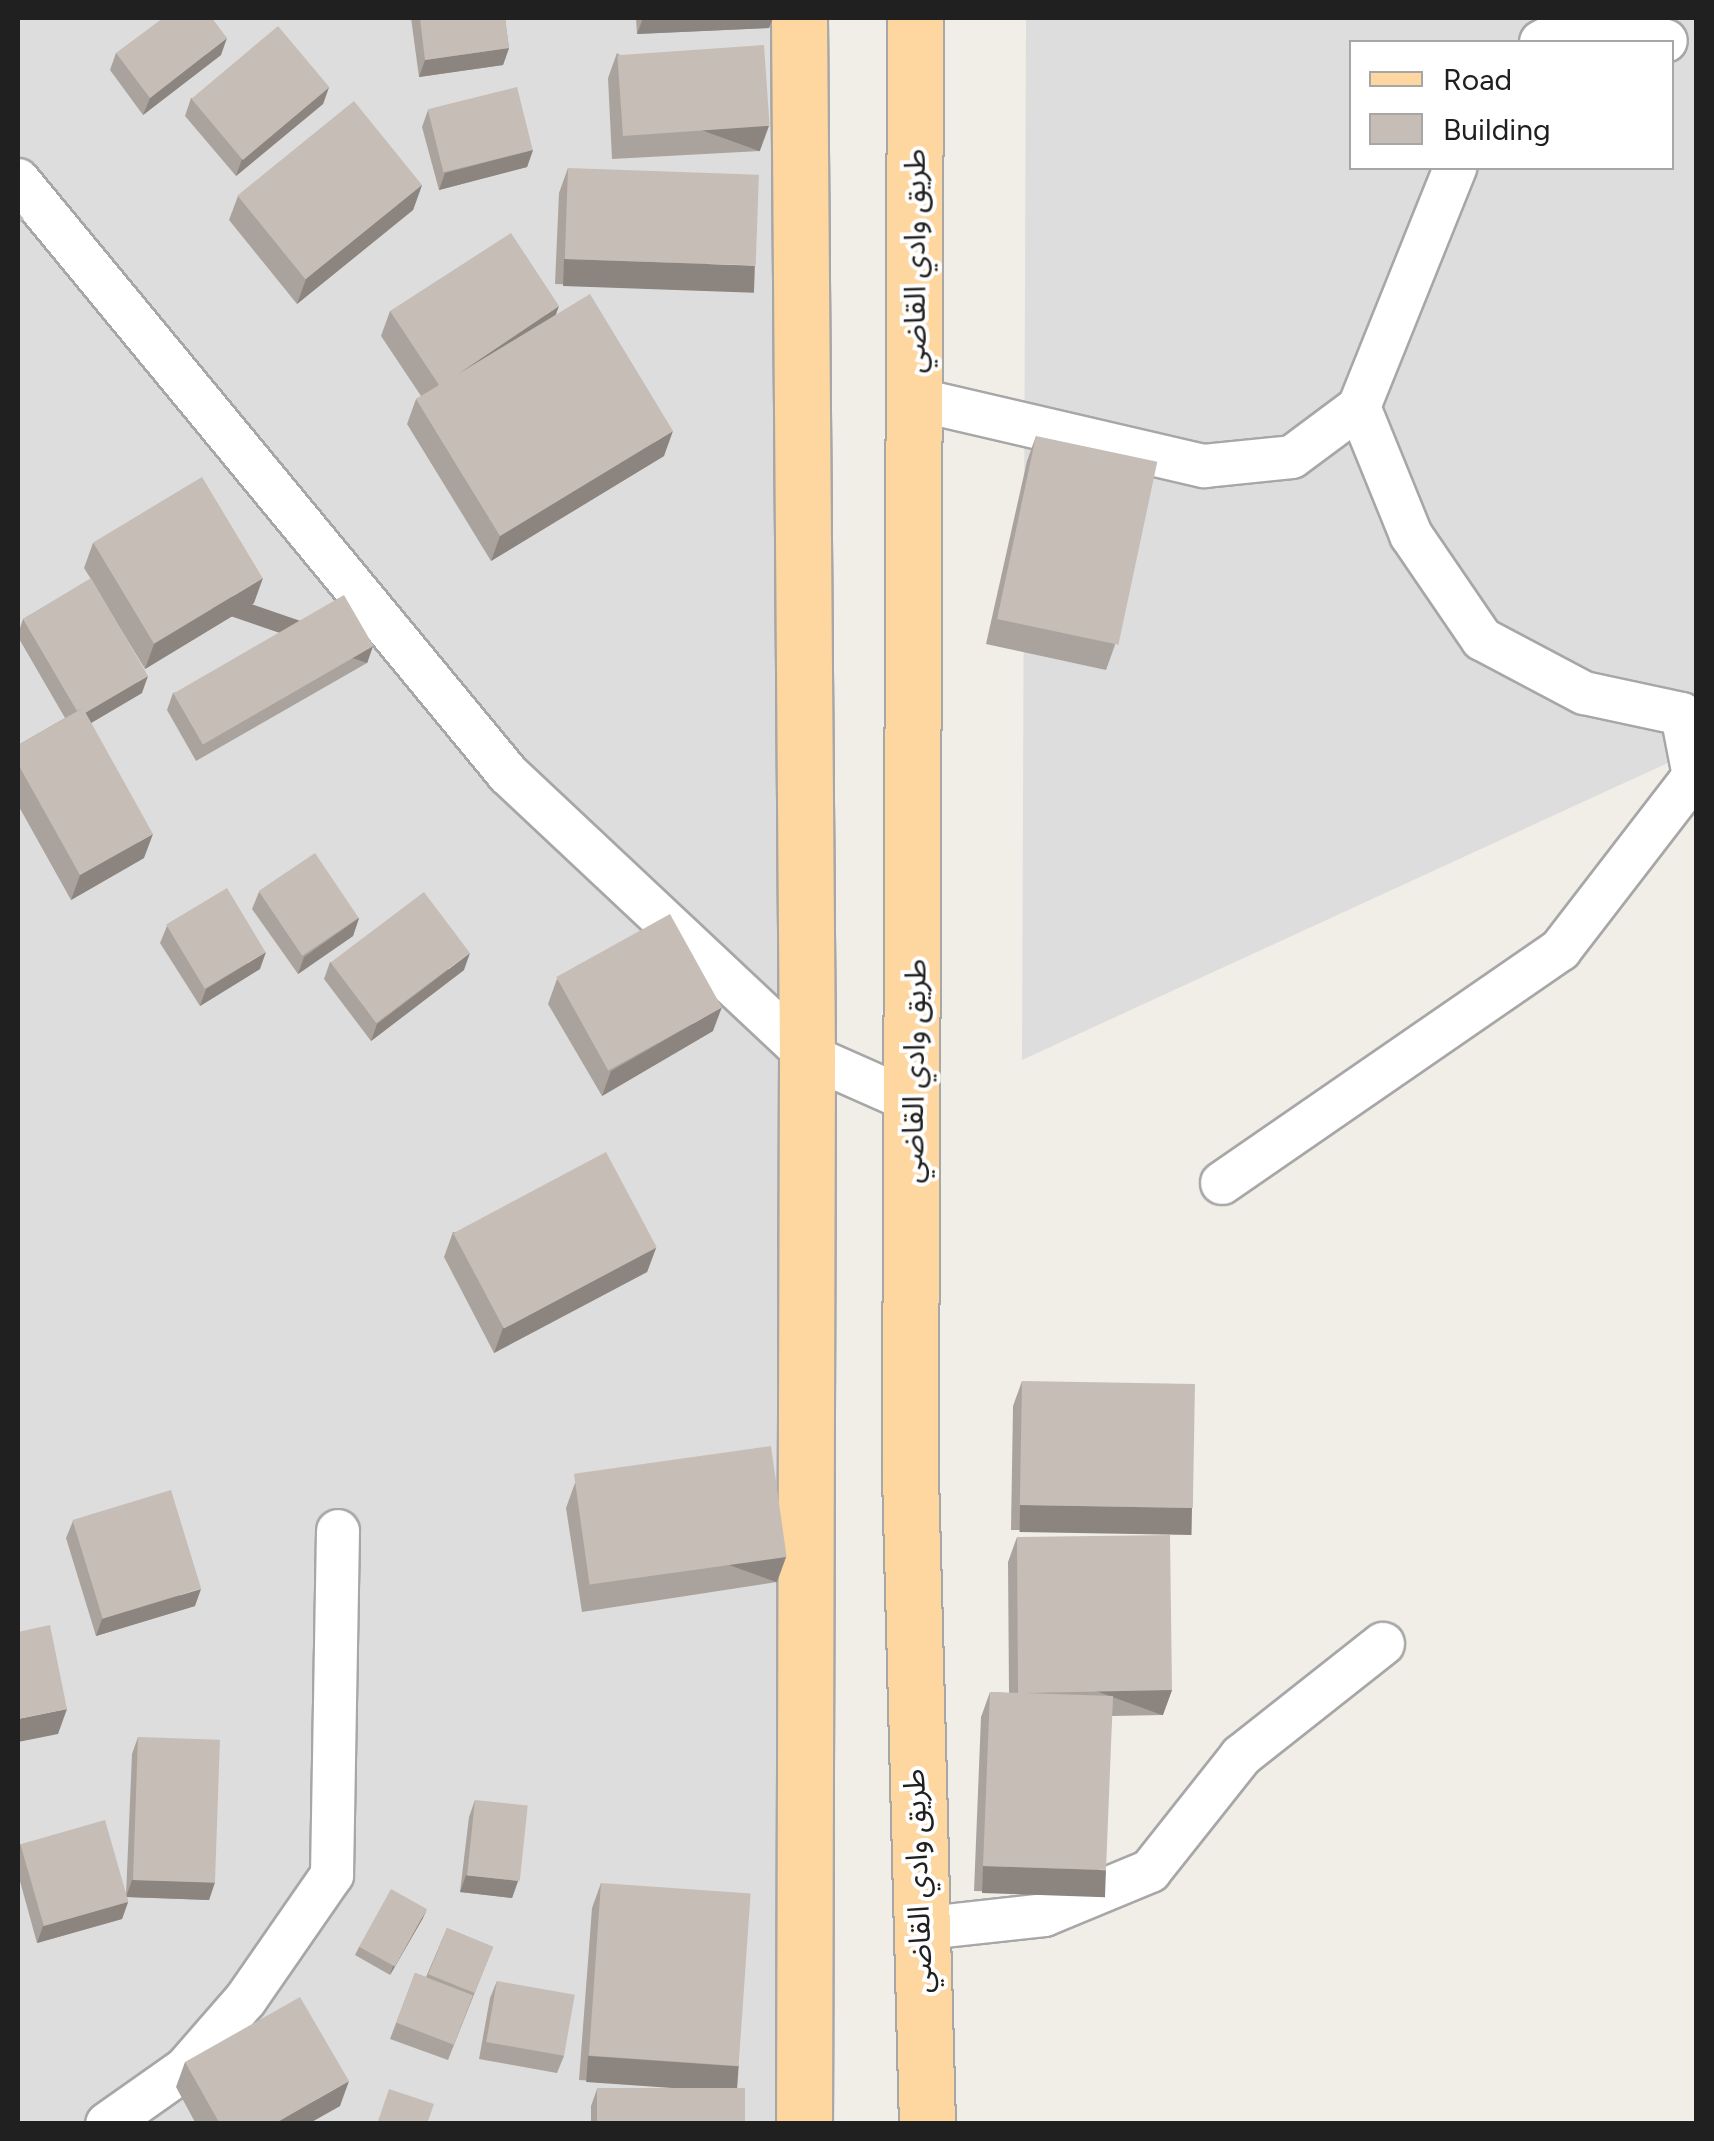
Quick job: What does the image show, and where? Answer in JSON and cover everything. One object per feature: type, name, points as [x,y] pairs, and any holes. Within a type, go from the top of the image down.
[{"type":"main road","points":[[799,18],[807,1055],[804,2124]]},
{"type":"main road","name":"طريق وادي القاضي","points":[[915,18],[910,1474],[918,1929],[927,2124]]},
{"type":"street","points":[[1545,40],[1587,18],[1663,40]]},
{"type":"street","points":[[915,399],[1204,466],[1292,457],[1360,407],[1453,170]]},
{"type":"street","points":[[18,180],[508,774],[807,1055],[914,1102]]},
{"type":"street","points":[[1222,1183],[1560,950],[1694,776],[1682,714],[1584,693],[1482,639],[1411,535],[1360,407]]},
{"type":"street","points":[[108,2124],[185,2069],[246,1998],[332,1875],[338,1531]]},
{"type":"street","points":[[918,1929],[1044,1915],[1150,1871],[1241,1756],[1383,1644]]},
{"type":"shaded area","points":[[18,18],[800,18],[800,2123],[18,2123]]},
{"type":"shaded area","points":[[1026,18],[1696,18],[1696,750],[1022,1060]]},
{"type":"building","points":[[163,18],[212,18],[227,38],[150,98],[116,53]]},
{"type":"building","points":[[420,18],[505,18],[509,48],[425,60]]},
{"type":"building","points":[[278,26],[329,87],[243,160],[191,99]]},
{"type":"building","points":[[764,45],[770,126],[623,136],[617,55]]},
{"type":"building","points":[[517,87],[533,150],[443,172],[428,109]]},
{"type":"building","points":[[354,101],[422,185],[305,279],[237,195]]},
{"type":"building","points":[[568,168],[759,175],[756,266],[565,259]]},
{"type":"building","points":[[511,233],[559,306],[458,374],[590,294],[673,431],[500,536],[416,399],[439,385],[390,311]]},
{"type":"building","points":[[1036,436],[1157,462],[1118,645],[997,619]]},
{"type":"building","points":[[202,477],[263,578],[154,644],[93,542]]},
{"type":"building","points":[[91,578],[148,676],[85,713],[83,708],[77,711],[23,619]]},
{"type":"building","points":[[344,595],[374,646],[203,745],[173,694]]},
{"type":"building","points":[[83,708],[153,834],[80,875],[18,764],[18,745]]},
{"type":"building","points":[[315,853],[359,918],[302,956],[259,891]]},
{"type":"building","points":[[227,888],[266,952],[205,989],[166,925]]},
{"type":"building","points":[[424,892],[470,953],[376,1023],[331,962]]},
{"type":"building","points":[[670,914],[722,1008],[608,1071],[556,977]]},
{"type":"building","points":[[606,1152],[657,1247],[504,1329],[453,1233]]},
{"type":"building","points":[[1022,1381],[1195,1384],[1193,1508],[1020,1505]]},
{"type":"building","points":[[771,1446],[787,1557],[590,1585],[574,1474]]},
{"type":"building","points":[[171,1490],[201,1588],[103,1619],[73,1520]]},
{"type":"building","points":[[1170,1535],[1172,1690],[1024,1693],[1113,1696],[1106,1870],[983,1866],[990,1692],[1018,1693],[1017,1537]]},
{"type":"building","points":[[50,1625],[67,1709],[18,1719],[18,1632]]},
{"type":"building","points":[[138,1737],[220,1740],[215,1883],[133,1880]]},
{"type":"building","points":[[475,1800],[528,1806],[520,1881],[467,1876]]},
{"type":"building","points":[[105,1820],[128,1902],[44,1926],[20,1844]]},
{"type":"building","points":[[601,1883],[751,1893],[739,2066],[589,2056]]},
{"type":"building","points":[[391,1889],[427,1909],[395,1967],[359,1947]]},
{"type":"building","points":[[447,1928],[493,1947],[475,1993],[428,1974]]},
{"type":"building","points":[[415,1973],[473,1995],[454,2045],[396,2022]]},
{"type":"building","points":[[497,1981],[575,1995],[564,2056],[486,2042]]},
{"type":"building","points":[[300,1997],[349,2081],[274,2124],[220,2124],[185,2062]]},
{"type":"building","points":[[597,2088],[745,2088],[745,2124],[597,2124]]},
{"type":"building","points":[[389,2089],[434,2104],[427,2124],[377,2124]]}]
